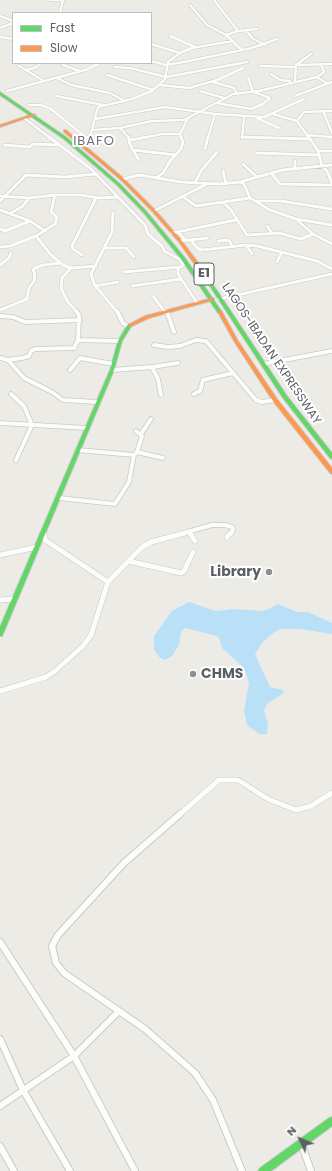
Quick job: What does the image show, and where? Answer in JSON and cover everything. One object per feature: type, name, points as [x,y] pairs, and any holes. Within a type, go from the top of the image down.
[{"type":"main road","name":"LAGOS-IBADAN EXPRESSWAY","points":[[0,87],[29,105],[80,142],[123,179],[183,241],[207,278],[215,299],[236,341],[275,400],[332,472]]},
{"type":"main road","name":"LAGOS-IBADAN EXPRESSWAY","points":[[0,93],[34,115],[80,151],[118,184],[133,200],[184,259],[215,299],[308,428],[332,457]]},
{"type":"main road","points":[[0,126],[34,115]]},
{"type":"main road","points":[[0,634],[98,402],[112,367],[120,341],[128,326],[137,320],[215,299]]},
{"type":"main road","points":[[263,1171],[332,1121]]},
{"type":"street","points":[[50,0],[63,0],[60,7],[60,12]]},
{"type":"street","points":[[215,0],[221,11],[238,31]]},
{"type":"street","points":[[190,5],[207,25],[226,35],[242,50]]},
{"type":"street","points":[[0,16],[12,22]]},
{"type":"street","points":[[0,32],[0,28],[12,22]]},
{"type":"street","points":[[226,35],[238,31],[257,29]]},
{"type":"street","points":[[246,30],[252,38],[265,45]]},
{"type":"street","points":[[170,36],[195,47]]},
{"type":"street","points":[[0,37],[12,39]]},
{"type":"street","points":[[152,61],[166,65],[265,45],[277,39]]},
{"type":"street","points":[[29,105],[41,105],[51,109],[87,138],[92,136],[97,108],[103,105],[138,97],[154,90],[160,85],[166,76],[166,65],[180,53],[195,47],[233,41]]},
{"type":"street","points":[[152,45],[180,53]]},
{"type":"street","points":[[296,66],[311,54]]},
{"type":"street","points":[[114,67],[166,76],[247,62]]},
{"type":"street","points":[[27,70],[37,67],[39,64]]},
{"type":"street","points":[[64,64],[80,71]]},
{"type":"street","points":[[7,91],[57,78],[98,64]]},
{"type":"street","points":[[126,68],[129,64]]},
{"type":"street","points":[[260,66],[332,64]]},
{"type":"street","points":[[92,130],[120,128],[152,121],[188,118],[224,98],[317,77],[324,72],[321,65]]},
{"type":"street","points":[[19,66],[44,81]]},
{"type":"street","points":[[294,82],[297,76],[296,66]]},
{"type":"street","points":[[160,85],[186,88],[212,81],[243,68]]},
{"type":"street","points":[[272,74],[280,80],[294,82]]},
{"type":"street","points":[[107,75],[154,90]]},
{"type":"street","points":[[248,77],[253,92]]},
{"type":"street","points":[[317,77],[328,84]]},
{"type":"street","points":[[57,78],[72,86],[110,93],[123,100]]},
{"type":"street","points":[[212,81],[234,88],[237,94]]},
{"type":"street","points":[[295,96],[332,82]]},
{"type":"street","points":[[200,91],[224,98]]},
{"type":"street","points":[[217,103],[251,109],[263,104],[270,98],[253,92]]},
{"type":"street","points":[[56,96],[103,105]]},
{"type":"street","points":[[95,119],[165,107],[256,118],[273,114],[304,99]]},
{"type":"street","points":[[296,121],[304,112],[324,113],[332,111]]},
{"type":"street","points":[[324,113],[332,133]]},
{"type":"street","points":[[205,149],[215,114]]},
{"type":"street","points":[[271,173],[280,184],[332,184],[327,171],[322,166],[318,151],[296,121],[273,114]]},
{"type":"street","points":[[244,117],[242,138],[310,139]]},
{"type":"street","points":[[24,118],[58,145],[83,162],[145,224],[148,234],[162,246],[164,251],[179,259],[183,265],[177,272],[197,303]]},
{"type":"street","points":[[180,134],[188,118]]},
{"type":"street","points":[[256,118],[279,128]]},
{"type":"street","points":[[326,121],[332,121]]},
{"type":"street","points":[[120,128],[131,140],[129,142],[139,160]]},
{"type":"street","points":[[131,140],[162,134],[180,134]]},
{"type":"street","points":[[156,178],[163,173],[183,146],[183,138],[180,134]]},
{"type":"street","points":[[307,135],[332,137]]},
{"type":"street","points":[[4,145],[29,147],[34,144],[58,145]]},
{"type":"street","points":[[133,150],[176,155]]},
{"type":"street","points":[[318,151],[332,151]]},
{"type":"street","points":[[195,183],[201,171],[217,152]]},
{"type":"street","points":[[256,153],[319,155]]},
{"type":"street","points":[[295,161],[295,169]]},
{"type":"street","points":[[243,164],[257,177]]},
{"type":"street","points":[[123,179],[139,175],[195,183],[226,184],[240,182],[271,173],[332,165]]},
{"type":"street","points":[[223,171],[226,184]]},
{"type":"street","points":[[0,201],[26,175],[64,177],[96,174]]},
{"type":"street","points":[[240,182],[244,184],[250,198]]},
{"type":"street","points":[[154,211],[206,184]]},
{"type":"street","points":[[0,196],[29,198],[55,195],[81,195],[96,198],[118,197]]},
{"type":"street","points":[[0,247],[10,246],[36,236],[57,222],[57,217],[51,212],[55,195]]},
{"type":"street","points":[[182,196],[196,206],[250,198],[332,208]]},
{"type":"street","points":[[11,214],[23,206],[29,198]]},
{"type":"street","points":[[82,255],[73,249],[72,246],[96,198]]},
{"type":"street","points":[[125,203],[133,200]]},
{"type":"street","points":[[257,200],[270,210],[296,219],[332,225]]},
{"type":"street","points":[[224,202],[247,234],[281,233],[301,239],[313,234]]},
{"type":"street","points":[[0,210],[30,221],[45,231]]},
{"type":"street","points":[[113,213],[112,232],[92,274],[95,286],[115,308],[123,323],[128,326]]},
{"type":"street","points":[[296,219],[313,234],[332,244]]},
{"type":"street","points":[[175,233],[236,220]]},
{"type":"street","points":[[0,229],[5,232],[30,221]]},
{"type":"street","points":[[267,226],[272,233]]},
{"type":"street","points":[[36,236],[60,263],[71,268],[96,266]]},
{"type":"street","points":[[183,241],[208,238]]},
{"type":"street","points":[[191,240],[197,248],[202,250],[246,245],[318,260],[332,269]]},
{"type":"street","points":[[218,241],[229,240],[232,246]]},
{"type":"street","points":[[246,245],[252,254]]},
{"type":"street","points":[[105,248],[126,248],[134,257]]},
{"type":"street","points":[[277,262],[282,252]]},
{"type":"street","points":[[0,264],[9,258],[11,253]]},
{"type":"street","points":[[0,310],[26,298],[34,280],[35,274],[33,270],[35,268],[43,265],[60,263]]},
{"type":"street","points":[[123,272],[181,267]]},
{"type":"street","points":[[0,358],[10,361],[27,357],[35,349],[72,349],[78,340],[80,320],[79,315],[66,301],[61,288],[62,278],[71,268]]},
{"type":"street","points":[[215,299],[332,274]]},
{"type":"street","points":[[132,286],[181,280]]},
{"type":"street","points":[[95,286],[118,282]]},
{"type":"street","points":[[153,296],[166,312],[174,332]]},
{"type":"street","points":[[0,316],[13,317],[24,322],[80,320]]},
{"type":"street","points":[[78,340],[120,341]]},
{"type":"street","points":[[154,345],[168,347],[180,346],[196,340],[206,342],[256,400],[262,402],[275,400]]},
{"type":"street","points":[[263,364],[332,351]]},
{"type":"street","points":[[70,370],[80,358],[112,367],[152,367],[178,363]]},
{"type":"street","points":[[10,361],[24,378],[52,392],[63,400],[98,402]]},
{"type":"street","points":[[152,367],[158,379],[161,395]]},
{"type":"street","points":[[194,394],[200,391],[203,380],[233,373]]},
{"type":"street","points":[[11,394],[24,406],[32,425],[16,460]]},
{"type":"street","points":[[58,498],[115,504],[129,482],[142,436],[141,434],[151,419]]},
{"type":"street","points":[[0,423],[87,428]]},
{"type":"street","points":[[136,431],[141,434]]},
{"type":"street","points":[[78,450],[136,454],[163,458]]},
{"type":"street","points":[[0,691],[46,676],[55,671],[83,646],[92,635],[108,582],[141,548],[151,542],[212,525],[225,525],[232,527],[233,530],[227,537]]},
{"type":"street","points":[[191,531],[190,534],[195,541]]},
{"type":"street","points":[[44,532],[45,540],[108,582]]},
{"type":"street","points":[[0,555],[37,547]]},
{"type":"street","points":[[128,561],[181,573],[184,571],[193,552]]},
{"type":"street","points":[[0,600],[15,599]]},
{"type":"street","points":[[242,1171],[213,1100],[199,1079],[145,1028],[64,973],[56,963],[52,946],[58,935],[124,863],[219,780],[238,780],[268,799],[296,810],[311,806],[332,793]]},
{"type":"street","points":[[0,942],[74,1056],[135,1171]]},
{"type":"street","points":[[0,1106],[74,1056],[119,1011]]},
{"type":"street","points":[[0,1039],[23,1090],[70,1171]]},
{"type":"street","points":[[301,1142],[311,1171]]},
{"type":"street","points":[[0,1146],[14,1171]]},
{"type":"water","points":[[189,602],[216,611],[234,609],[261,611],[278,604],[297,612],[308,612],[332,623],[332,634],[300,629],[281,629],[273,633],[262,643],[255,654],[270,687],[283,690],[284,693],[268,703],[264,710],[268,724],[267,734],[259,734],[247,725],[244,711],[249,683],[244,668],[222,648],[220,640],[217,636],[185,628],[181,632],[179,645],[172,656],[165,660],[159,657],[154,650],[154,636],[172,611]]},
{"type":"traffic: fast","points":[[0,93],[65,138],[118,184],[145,212],[184,259],[220,312]]},
{"type":"traffic: fast","points":[[204,274],[285,397],[332,457]]},
{"type":"traffic: fast","points":[[0,634],[112,370],[120,341],[130,325]]},
{"type":"traffic: fast","points":[[263,1171],[332,1121]]},
{"type":"traffic: slow","points":[[0,126],[34,115]]},
{"type":"traffic: slow","points":[[65,131],[121,178],[154,211],[180,241],[204,274]]},
{"type":"traffic: slow","points":[[130,325],[147,317],[212,299]]},
{"type":"traffic: slow","points":[[220,312],[236,341],[275,400],[332,472]]},
{"type":"place","name":"Library","points":[[269,572]]},
{"type":"place","name":"CHMS","points":[[193,674]]},
{"type":"district","name":"IBAFO","points":[[94,142]]}]
